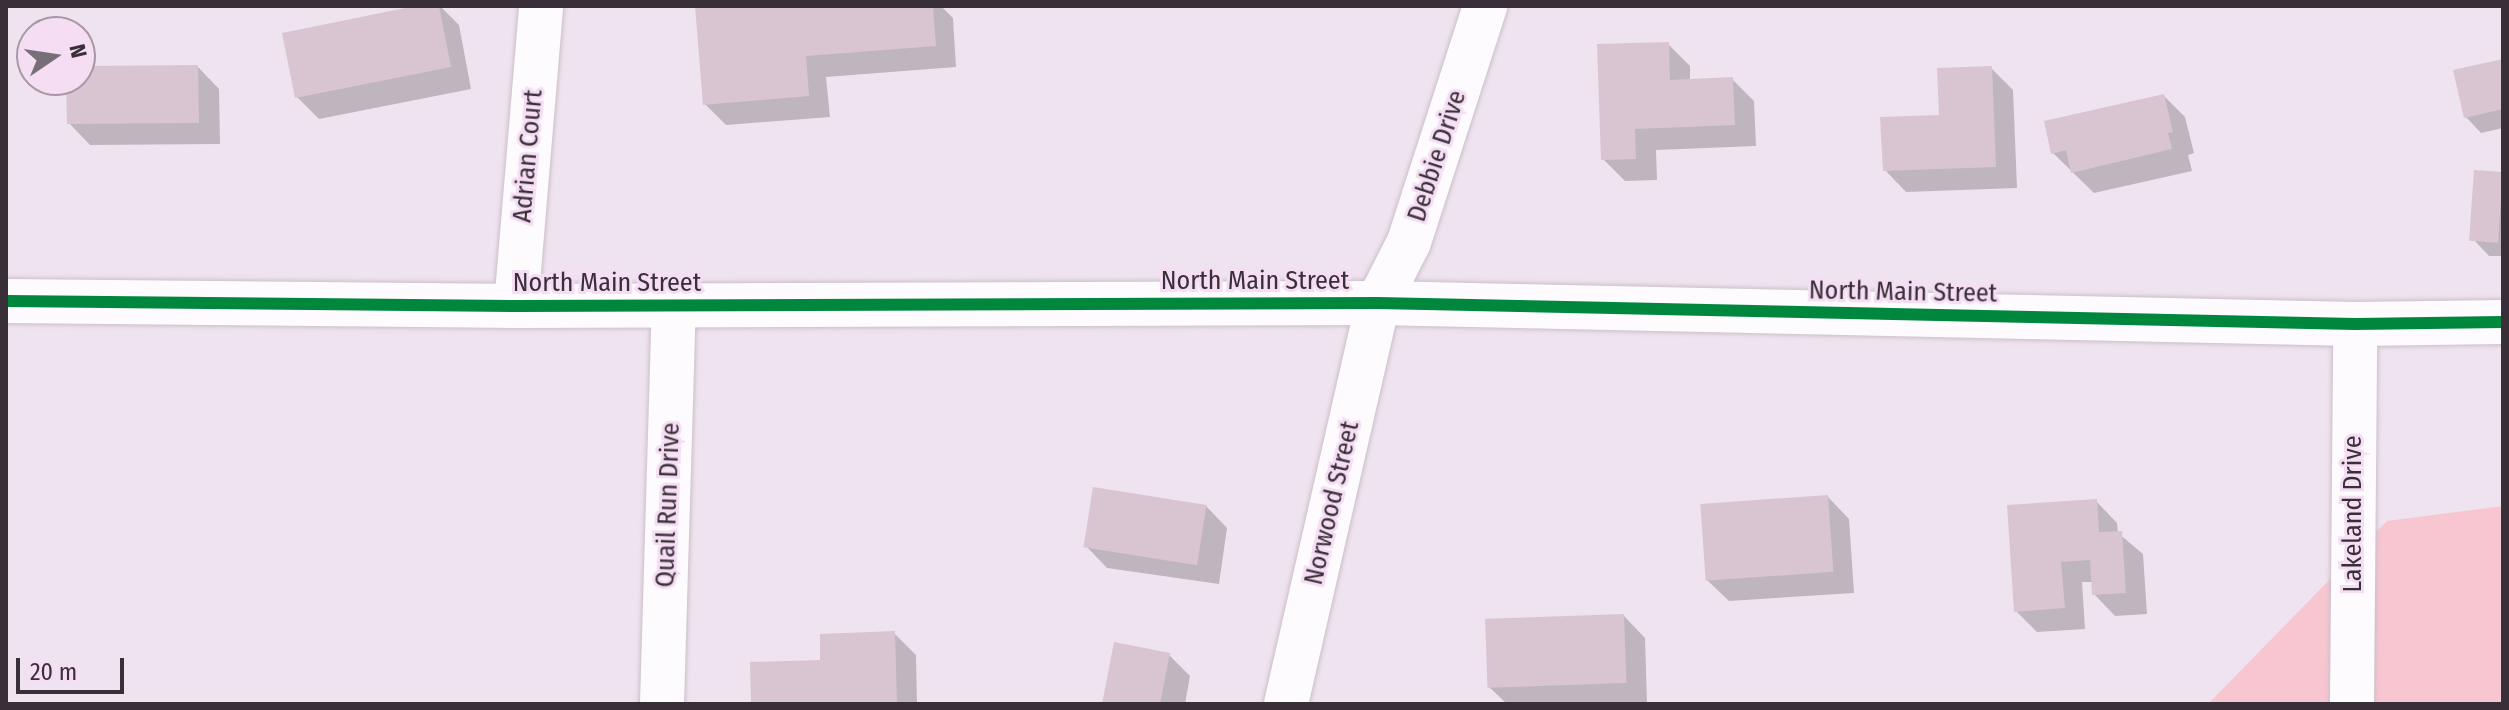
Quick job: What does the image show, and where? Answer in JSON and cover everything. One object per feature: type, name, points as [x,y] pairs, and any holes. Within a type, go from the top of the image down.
[{"type":"street","name":"Adrian Court","points":[[516,306],[541,6]]},
{"type":"street","name":"Debbie Drive","points":[[1378,303],[1409,242],[1485,6]]},
{"type":"street","name":"North Main Street","points":[[6,301],[516,306],[1378,303],[2355,324],[2503,322]]},
{"type":"street","name":"Norwood Street","points":[[1286,704],[1378,303]]},
{"type":"street","name":"Quail Run Drive","points":[[662,704],[674,306]]},
{"type":"street","name":"Lakeland Drive","points":[[2352,704],[2355,324]]},
{"type":"shaded area","points":[[2503,506],[2503,704],[2208,704],[2387,521]]},
{"type":"building","points":[[415,6],[439,6],[451,67],[295,98],[282,33]]},
{"type":"building","points":[[695,6],[933,6],[936,46],[806,56],[809,96],[703,105]]},
{"type":"building","points":[[1669,42],[1670,80],[1733,77],[1735,125],[1635,129],[1636,159],[1601,160],[1597,44]]},
{"type":"building","points":[[2503,59],[2503,109],[2464,118],[2453,70]]},
{"type":"building","points":[[198,65],[199,123],[67,124],[66,96],[96,96],[96,66]]},
{"type":"building","points":[[1992,66],[1996,167],[1883,171],[1880,117],[1939,115],[1937,68]]},
{"type":"building","points":[[2164,94],[2173,132],[2168,133],[2172,149],[2071,173],[2066,150],[2051,154],[2044,121]]},
{"type":"building","points":[[2474,170],[2503,172],[2498,243],[2469,241]]},
{"type":"building","points":[[1093,487],[1207,505],[1197,565],[1083,547]]},
{"type":"building","points":[[1828,495],[1833,572],[1706,581],[1700,504]]},
{"type":"building","points":[[2097,499],[2099,532],[2122,531],[2126,593],[2092,595],[2090,560],[2061,562],[2065,608],[2014,612],[2007,505]]},
{"type":"building","points":[[1624,614],[1626,683],[1487,688],[1485,619]]},
{"type":"building","points":[[895,631],[897,704],[751,704],[750,662],[820,660],[820,634]]},
{"type":"building","points":[[1114,642],[1170,653],[1160,704],[1102,704]]},
{"type":"cycle path","points":[[6,301],[516,306],[1378,303],[2355,324],[2503,322]]}]
